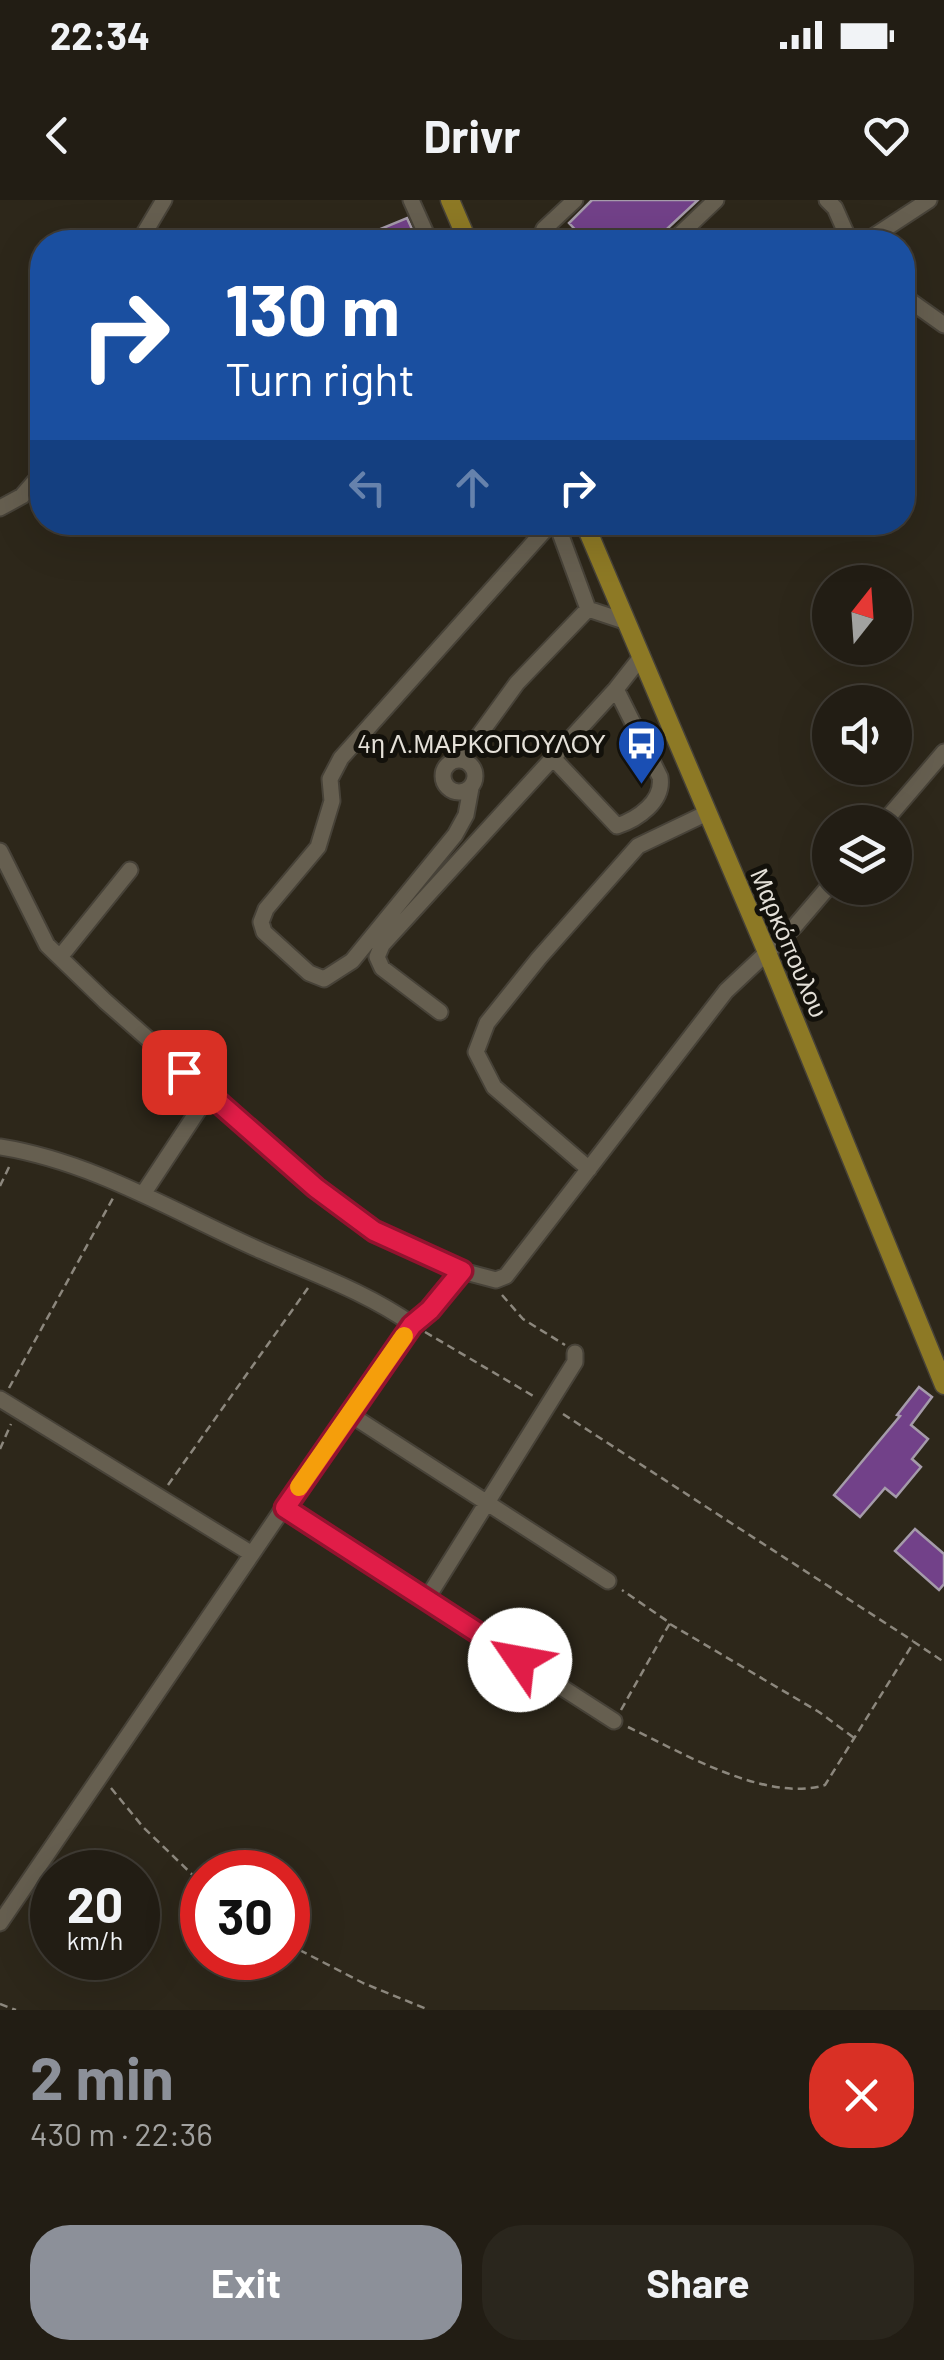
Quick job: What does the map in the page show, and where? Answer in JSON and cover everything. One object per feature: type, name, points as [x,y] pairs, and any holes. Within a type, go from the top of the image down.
[{"type":"main road","points":[[450,200],[462,230]]},
{"type":"main road","name":"Μαρκόπουλου","points":[[590,535],[766,950],[944,1385]]},
{"type":"street","points":[[146,230],[164,200]]},
{"type":"street","points":[[411,200],[424,230]]},
{"type":"street","points":[[544,230],[575,200]]},
{"type":"street","points":[[685,230],[716,200]]},
{"type":"street","points":[[827,200],[845,230]]},
{"type":"street","points":[[883,230],[929,200]]},
{"type":"street","points":[[915,304],[944,324]]},
{"type":"street","points":[[0,508],[30,487]]},
{"type":"street","points":[[461,760],[476,773],[466,815],[455,835],[352,960],[324,979],[309,973],[264,932],[261,922],[266,909],[318,847],[332,801],[330,779],[340,758],[542,535]]},
{"type":"street","points":[[559,535],[588,608],[627,622]]},
{"type":"street","points":[[471,788],[456,792],[444,781],[446,766],[461,760],[517,683],[588,608]]},
{"type":"street","points":[[440,1012],[382,968],[377,957],[382,945],[642,656]]},
{"type":"street","points":[[553,758],[617,826],[644,811],[658,797],[660,777],[616,689]]},
{"type":"street","points":[[899,805],[944,752]]},
{"type":"street","points":[[589,1169],[494,1087],[476,1052],[487,1023],[638,846],[706,813]]},
{"type":"street","points":[[0,852],[48,945],[60,958],[316,1188],[374,1231],[462,1271],[496,1280],[506,1276],[726,991],[813,905]]},
{"type":"street","points":[[60,958],[130,870]]},
{"type":"street","points":[[144,1194],[209,1094]]},
{"type":"street","points":[[0,1147],[121,1183],[378,1301],[412,1325]]},
{"type":"street","points":[[0,1922],[348,1413],[412,1325],[430,1310],[462,1271]]},
{"type":"street","points":[[426,1600],[548,1405],[576,1353]]},
{"type":"street","points":[[1,1400],[252,1554]]},
{"type":"street","points":[[348,1413],[608,1581]]},
{"type":"street","points":[[285,1508],[614,1721]]},
{"type":"path","points":[[0,1186],[18,1150]]},
{"type":"path","points":[[1,1400],[121,1183]]},
{"type":"path","points":[[159,1498],[318,1275]]},
{"type":"path","points":[[496,1280],[503,1299],[523,1318],[576,1353]]},
{"type":"path","points":[[412,1325],[548,1405],[944,1662]]},
{"type":"path","points":[[0,1448],[18,1409]]},
{"type":"path","points":[[608,1581],[856,1739]]},
{"type":"path","points":[[670,1624],[614,1721],[746,1779],[808,1790],[825,1785],[914,1642]]},
{"type":"path","points":[[100,1775],[143,1827],[180,1863]]},
{"type":"path","points":[[310,1955],[363,1983],[430,2010]]},
{"type":"path","points":[[0,2004],[16,2010]]},
{"type":"building","points":[[592,200],[698,200],[666,230],[576,230],[569,223]]},
{"type":"building","points":[[407,218],[412,230],[378,230]]},
{"type":"building","points":[[919,1387],[932,1397],[911,1425],[928,1439],[912,1459],[921,1467],[896,1497],[885,1488],[860,1517],[834,1495],[900,1416],[897,1415]]},
{"type":"building","points":[[915,1529],[944,1554],[944,1584],[939,1590],[895,1551]]},
{"type":"slow traffic","points":[[299,1487],[404,1336]]},
{"type":"place","name":"4η Λ.ΜΑΡΚΟΠΟΥΛΟΥ","points":[[641,786]]},
{"type":"route","points":[[184,1072],[316,1188],[374,1231],[462,1271],[430,1310],[412,1325],[285,1508],[520,1660]]}]
